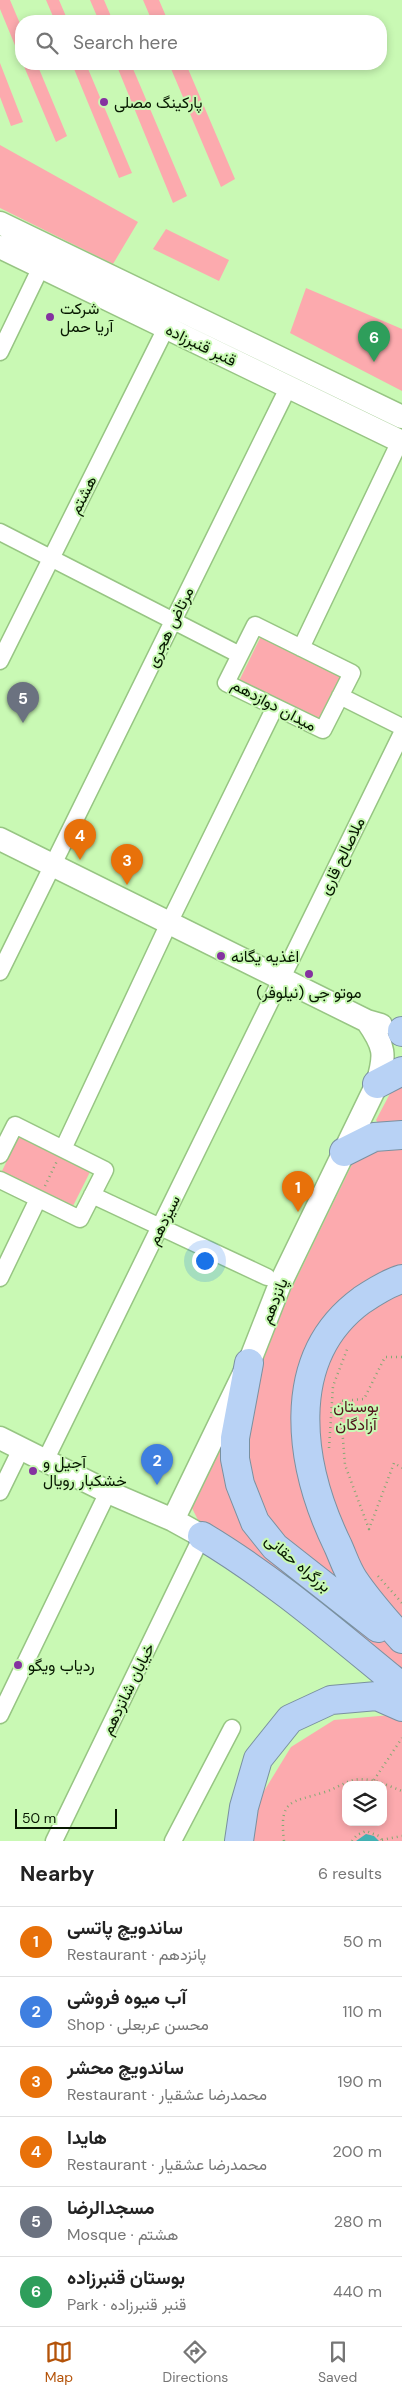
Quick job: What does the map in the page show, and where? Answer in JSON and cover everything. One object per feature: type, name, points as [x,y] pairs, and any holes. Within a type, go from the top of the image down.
[{"type":"highway","points":[[377,1084],[402,1071]]},
{"type":"highway","points":[[344,1152],[374,1137],[402,1135]]},
{"type":"highway","points":[[402,1279],[371,1294],[351,1308],[328,1335],[311,1372],[304,1423],[310,1469],[330,1532],[354,1580],[402,1639]]},
{"type":"highway","name":"بزرگراه حقانی","points":[[249,1363],[235,1438],[240,1484],[254,1522],[275,1547],[402,1648]]},
{"type":"highway","name":"بزرگراه حقانی","points":[[202,1536],[234,1556],[303,1605],[402,1687]]},
{"type":"highway","points":[[239,1841],[244,1807],[258,1760],[290,1719],[331,1700],[377,1696],[402,1707]]},
{"type":"main road","name":"قنبر قنبرزاده","points":[[0,223],[402,416]]},
{"type":"main road","name":"قنبر قنبرزاده","points":[[0,247],[288,388],[401,441]]},
{"type":"main road","points":[[0,839],[368,1021],[402,1031]]},
{"type":"main road","name":"پانزدهم","points":[[173,1520],[249,1363],[280,1284],[377,1084],[384,1062],[383,1047],[368,1021]]},
{"type":"main road","points":[[0,1438],[108,1492],[173,1520],[202,1536]]},
{"type":"street","points":[[0,352],[41,267]]},
{"type":"street","name":"هشتم","points":[[0,661],[166,328]]},
{"type":"street","name":"مرتاض هجری","points":[[0,972],[288,388]]},
{"type":"street","points":[[302,648],[401,441]]},
{"type":"street","points":[[0,532],[240,655]]},
{"type":"street","name":"میدان دوازدهم","points":[[255,625],[302,648],[352,673],[323,730],[226,683],[255,625]]},
{"type":"street","points":[[340,696],[402,727]]},
{"type":"street","points":[[63,1149],[169,923],[275,707]]},
{"type":"street","name":"ملاصالح قاری","points":[[283,979],[402,733]]},
{"type":"street","name":"سیزدهم","points":[[45,1461],[283,979]]},
{"type":"street","points":[[0,1180],[80,1219],[104,1170],[15,1126],[1,1152]]},
{"type":"street","points":[[92,1195],[267,1277]]},
{"type":"street","points":[[0,1278],[38,1199]]},
{"type":"street","points":[[0,1492],[22,1449]]},
{"type":"street","points":[[0,1715],[108,1492]]},
{"type":"street","name":"خیابان شانزدهم","points":[[54,1841],[202,1536]]},
{"type":"street","points":[[173,1841],[232,1728]]},
{"type":"path","points":[[38,1199],[63,1149]]},
{"type":"path","points":[[329,1454],[333,1386],[348,1344]]},
{"type":"path","points":[[402,1357],[384,1357],[364,1399],[340,1401],[345,1465],[369,1529],[394,1463],[402,1468]]},
{"type":"path","points":[[376,1574],[402,1603]]},
{"type":"path","points":[[374,1780],[402,1738]]},
{"type":"path","points":[[285,1840],[281,1827],[284,1813],[292,1802],[325,1792],[352,1780],[374,1780],[402,1791]]},
{"type":"path","points":[[352,1841],[357,1835],[366,1831],[371,1832],[382,1841],[402,1836]]},
{"type":"green space","points":[[0,0],[10,0],[16,15],[15,45],[0,9]]},
{"type":"green space","points":[[46,0],[59,0],[65,15],[52,15]]},
{"type":"green space","points":[[90,0],[104,0],[110,15],[96,15]]},
{"type":"green space","points":[[143,0],[159,0],[165,15],[149,15]]},
{"type":"green space","points":[[0,63],[23,122],[11,126],[0,97]]},
{"type":"green space","points":[[26,70],[40,70],[67,136],[56,142]]},
{"type":"green space","points":[[74,70],[89,70],[132,173],[119,178]]},
{"type":"green space","points":[[118,70],[134,70],[187,196],[173,203]]},
{"type":"green space","points":[[172,70],[189,70],[235,179],[221,187]]},
{"type":"green space","points":[[0,145],[138,222],[113,264],[0,208]]},
{"type":"green space","points":[[166,229],[229,260],[219,281],[153,249]]},
{"type":"green space","points":[[306,288],[402,329],[402,391],[290,333]]},
{"type":"green space","points":[[261,636],[342,676],[320,721],[239,681]]},
{"type":"green space","points":[[402,1080],[402,1128],[381,1129],[376,1120],[394,1086]]},
{"type":"green space","points":[[19,1136],[90,1172],[72,1208],[1,1173]]},
{"type":"green space","points":[[402,1140],[402,1271],[364,1289],[296,1416],[369,1608],[306,1567],[255,1509],[243,1418],[269,1335],[358,1152]]},
{"type":"green space","name":"بوستان آزادگان","points":[[402,1287],[402,1628],[359,1580],[309,1424],[328,1348],[383,1293]]},
{"type":"green space","points":[[242,1382],[237,1496],[373,1630],[402,1653],[402,1676],[198,1520],[191,1506]]},
{"type":"green space","points":[[402,1714],[402,1841],[252,1841],[261,1796],[291,1747],[334,1720]]},
{"type":"water","points":[[366,1834],[374,1836],[379,1841],[356,1841]]},
{"type":"place","name":"پارکینگ مصلی","points":[[104,102]]},
{"type":"place","name":"شرکت آریا حمل","points":[[50,317]]},
{"type":"place","name":"بوستان قنبرزاده","points":[[374,362]]},
{"type":"place","name":"مسجدالرضا","points":[[23,723]]},
{"type":"place","name":"هایدا","points":[[80,860]]},
{"type":"place","name":"ساندویچ محشر","points":[[127,885]]},
{"type":"place","name":"اغذیه یگانه","points":[[221,956]]},
{"type":"place","name":"موتو جی (نیلوفر)","points":[[309,974]]},
{"type":"place","name":"ساندویچ پاتسی","points":[[298,1212]]},
{"type":"place","name":"آجیل و خشکبار رویال","points":[[33,1471]]},
{"type":"place","name":"آب میوه فروشی","points":[[157,1485]]},
{"type":"place","name":"ردیاب ویگو","points":[[18,1665]]}]
